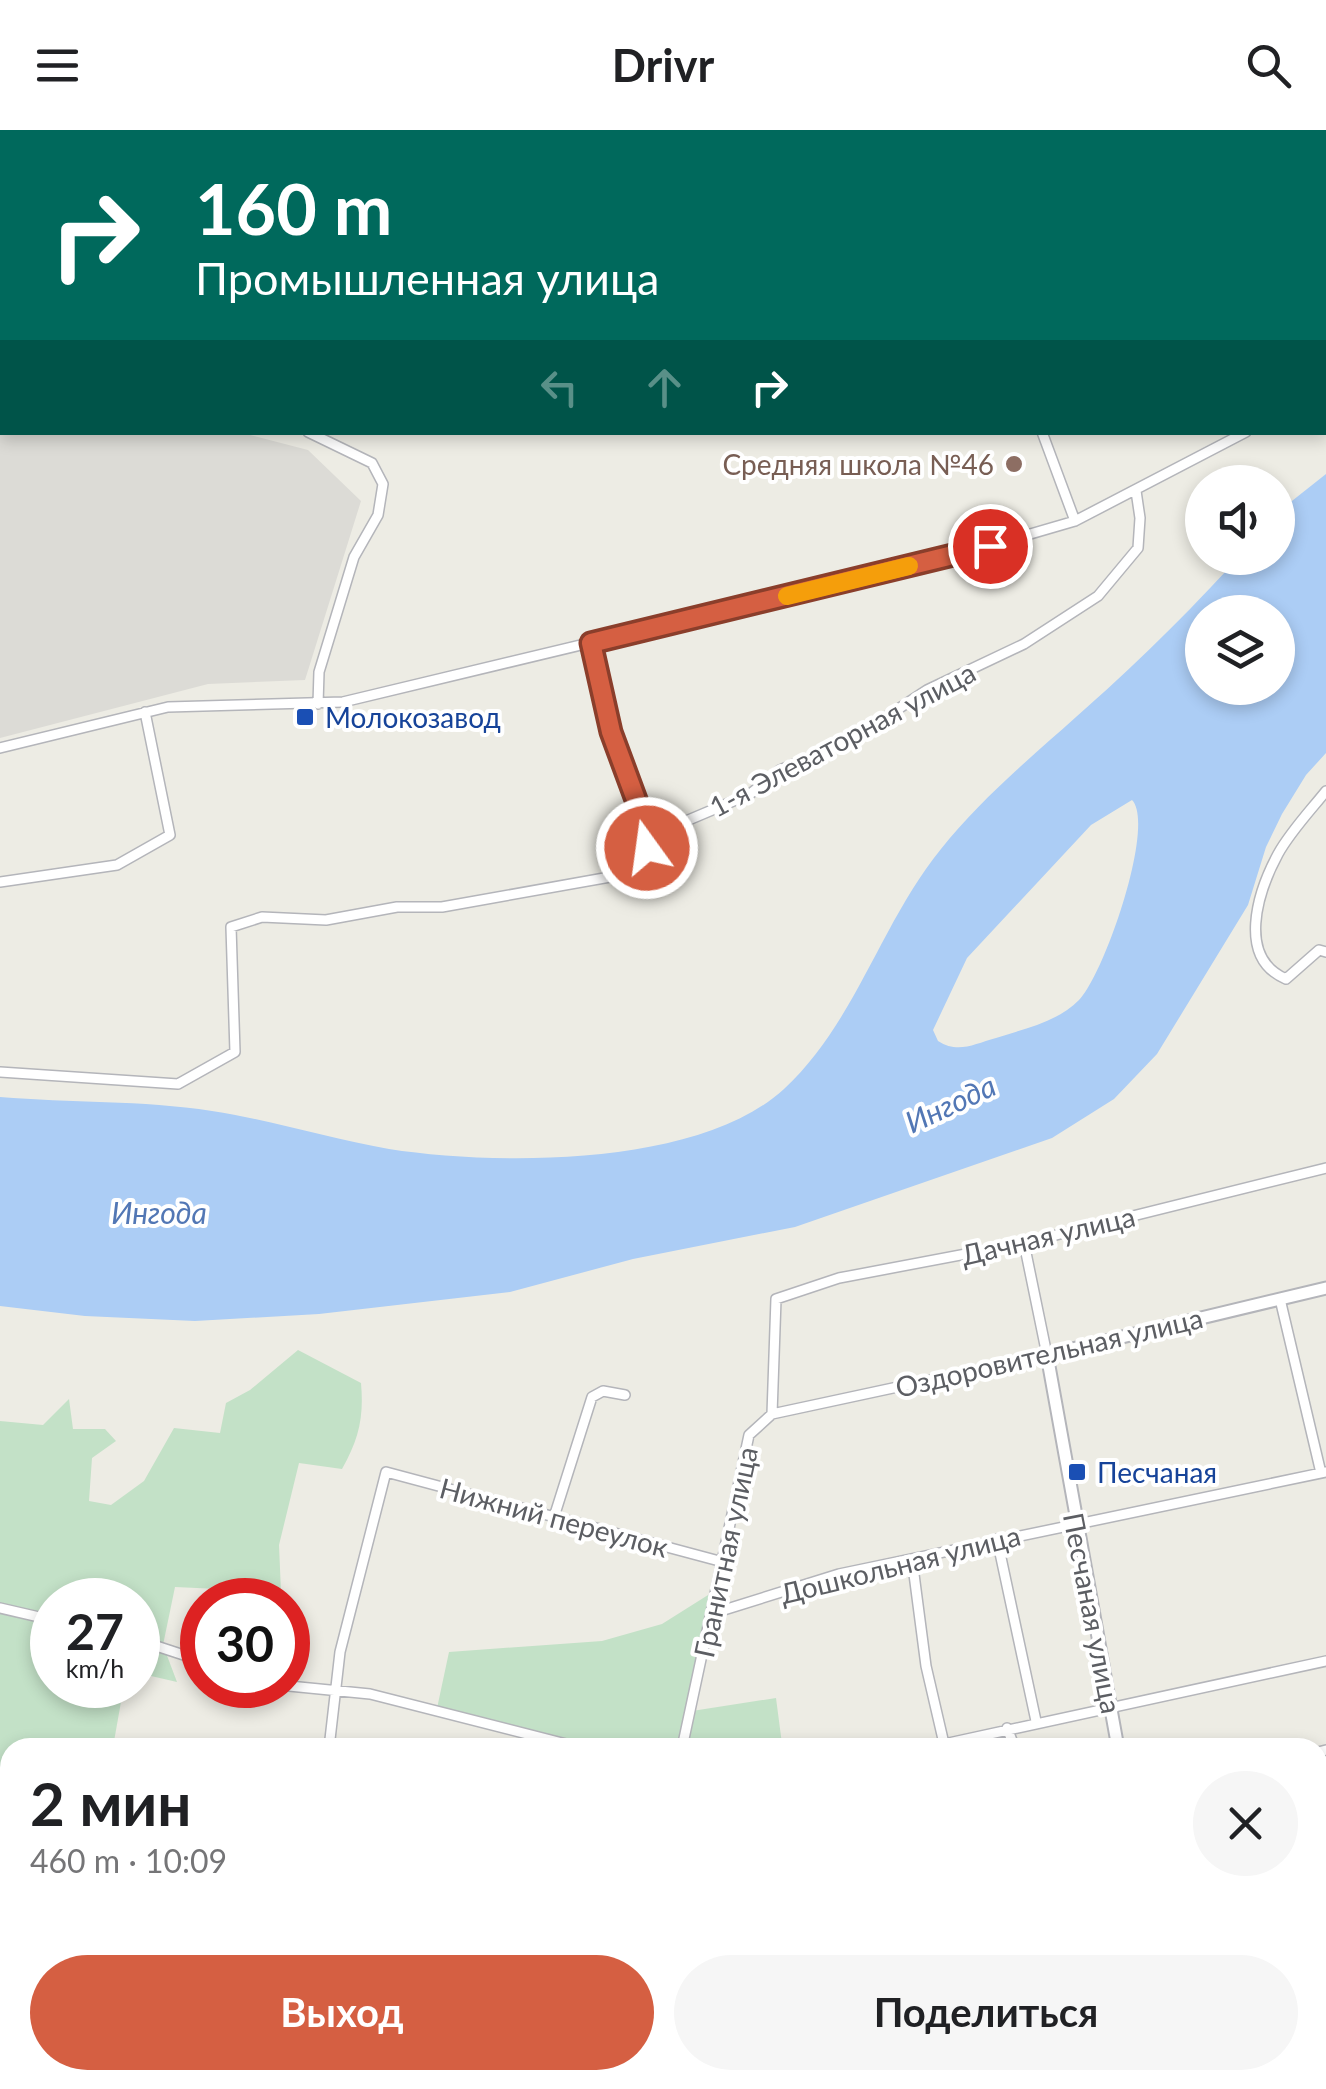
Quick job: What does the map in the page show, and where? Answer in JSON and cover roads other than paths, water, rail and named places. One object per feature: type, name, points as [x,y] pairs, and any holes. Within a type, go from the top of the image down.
[{"type":"street","points":[[314,435],[372,463],[383,484],[378,515],[354,557],[319,672],[318,704]]},
{"type":"street","points":[[1043,435],[1075,521]]},
{"type":"street","points":[[0,748],[145,712],[212,702],[318,704],[964,553],[1075,521],[1240,435]]},
{"type":"street","name":"1-я Элеваторная улица","points":[[0,1072],[178,1084],[235,1052],[230,928],[262,917],[326,920],[397,907],[442,907],[610,877],[679,824],[750,794],[780,770],[851,740],[961,672],[1024,644],[1098,596],[1138,548],[1140,518],[1136,491]]},
{"type":"street","points":[[591,643],[611,732],[652,843]]},
{"type":"street","points":[[0,882],[117,865],[170,836],[145,712]]},
{"type":"street","points":[[1323,951],[1286,979],[1269,972],[1254,945],[1261,899],[1278,854],[1326,791]]},
{"type":"street","name":"Дачная улица","points":[[773,1304],[776,1299],[839,1278],[1024,1243],[1326,1168]]},
{"type":"street","name":"Песчаная улица","points":[[1024,1243],[1116,1738]]},
{"type":"street","name":"Оздоровительная улица","points":[[772,1414],[1326,1288]]},
{"type":"street","points":[[1280,1299],[1324,1472]]},
{"type":"street","name":"Гранитная улица","points":[[684,1738],[750,1435],[772,1414],[776,1353],[773,1304]]},
{"type":"street","points":[[554,1517],[592,1397],[603,1390],[625,1396]]},
{"type":"street","name":"Нижний переулок","points":[[335,1690],[340,1652],[386,1472],[723,1562]]},
{"type":"street","name":"Дошкольная улица","points":[[711,1614],[839,1574],[1324,1472]]},
{"type":"street","points":[[997,1539],[1036,1721]]},
{"type":"street","points":[[912,1559],[926,1666],[942,1738]]},
{"type":"street","points":[[0,1608],[30,1615]]},
{"type":"street","points":[[972,1738],[1036,1721],[1326,1661]]},
{"type":"street","points":[[310,1688],[335,1690],[539,1738]]},
{"type":"street","points":[[330,1738],[335,1690]]},
{"type":"street","points":[[1007,1728],[1010,1738]]},
{"type":"water","name":"Ингода","points":[[1326,474],[1326,753],[1306,775],[1282,814],[1266,847],[1248,905],[1157,1054],[1114,1099],[1052,1138],[795,1227],[633,1259],[510,1292],[319,1314],[195,1321],[85,1316],[0,1306],[0,1097],[186,1107],[389,1149],[485,1158],[596,1155],[650,1147],[702,1134],[747,1115],[784,1089],[809,1063],[849,1003],[920,878],[956,831],[1185,614],[1185,705],[1295,705],[1295,595],[1204,595],[1222,575],[1295,575],[1295,499]],"holes":[[[1132,800],[1138,815],[1124,900],[1101,962],[1079,1000],[1051,1019],[973,1045],[952,1047],[938,1041],[933,1030],[967,958],[1091,825]]]},
{"type":"place","name":"Средняя школа №46","points":[[1014,464]]},
{"type":"place","name":"Молокозавод","points":[[305,717]]},
{"type":"place","name":"Песчаная","points":[[1077,1472]]}]
